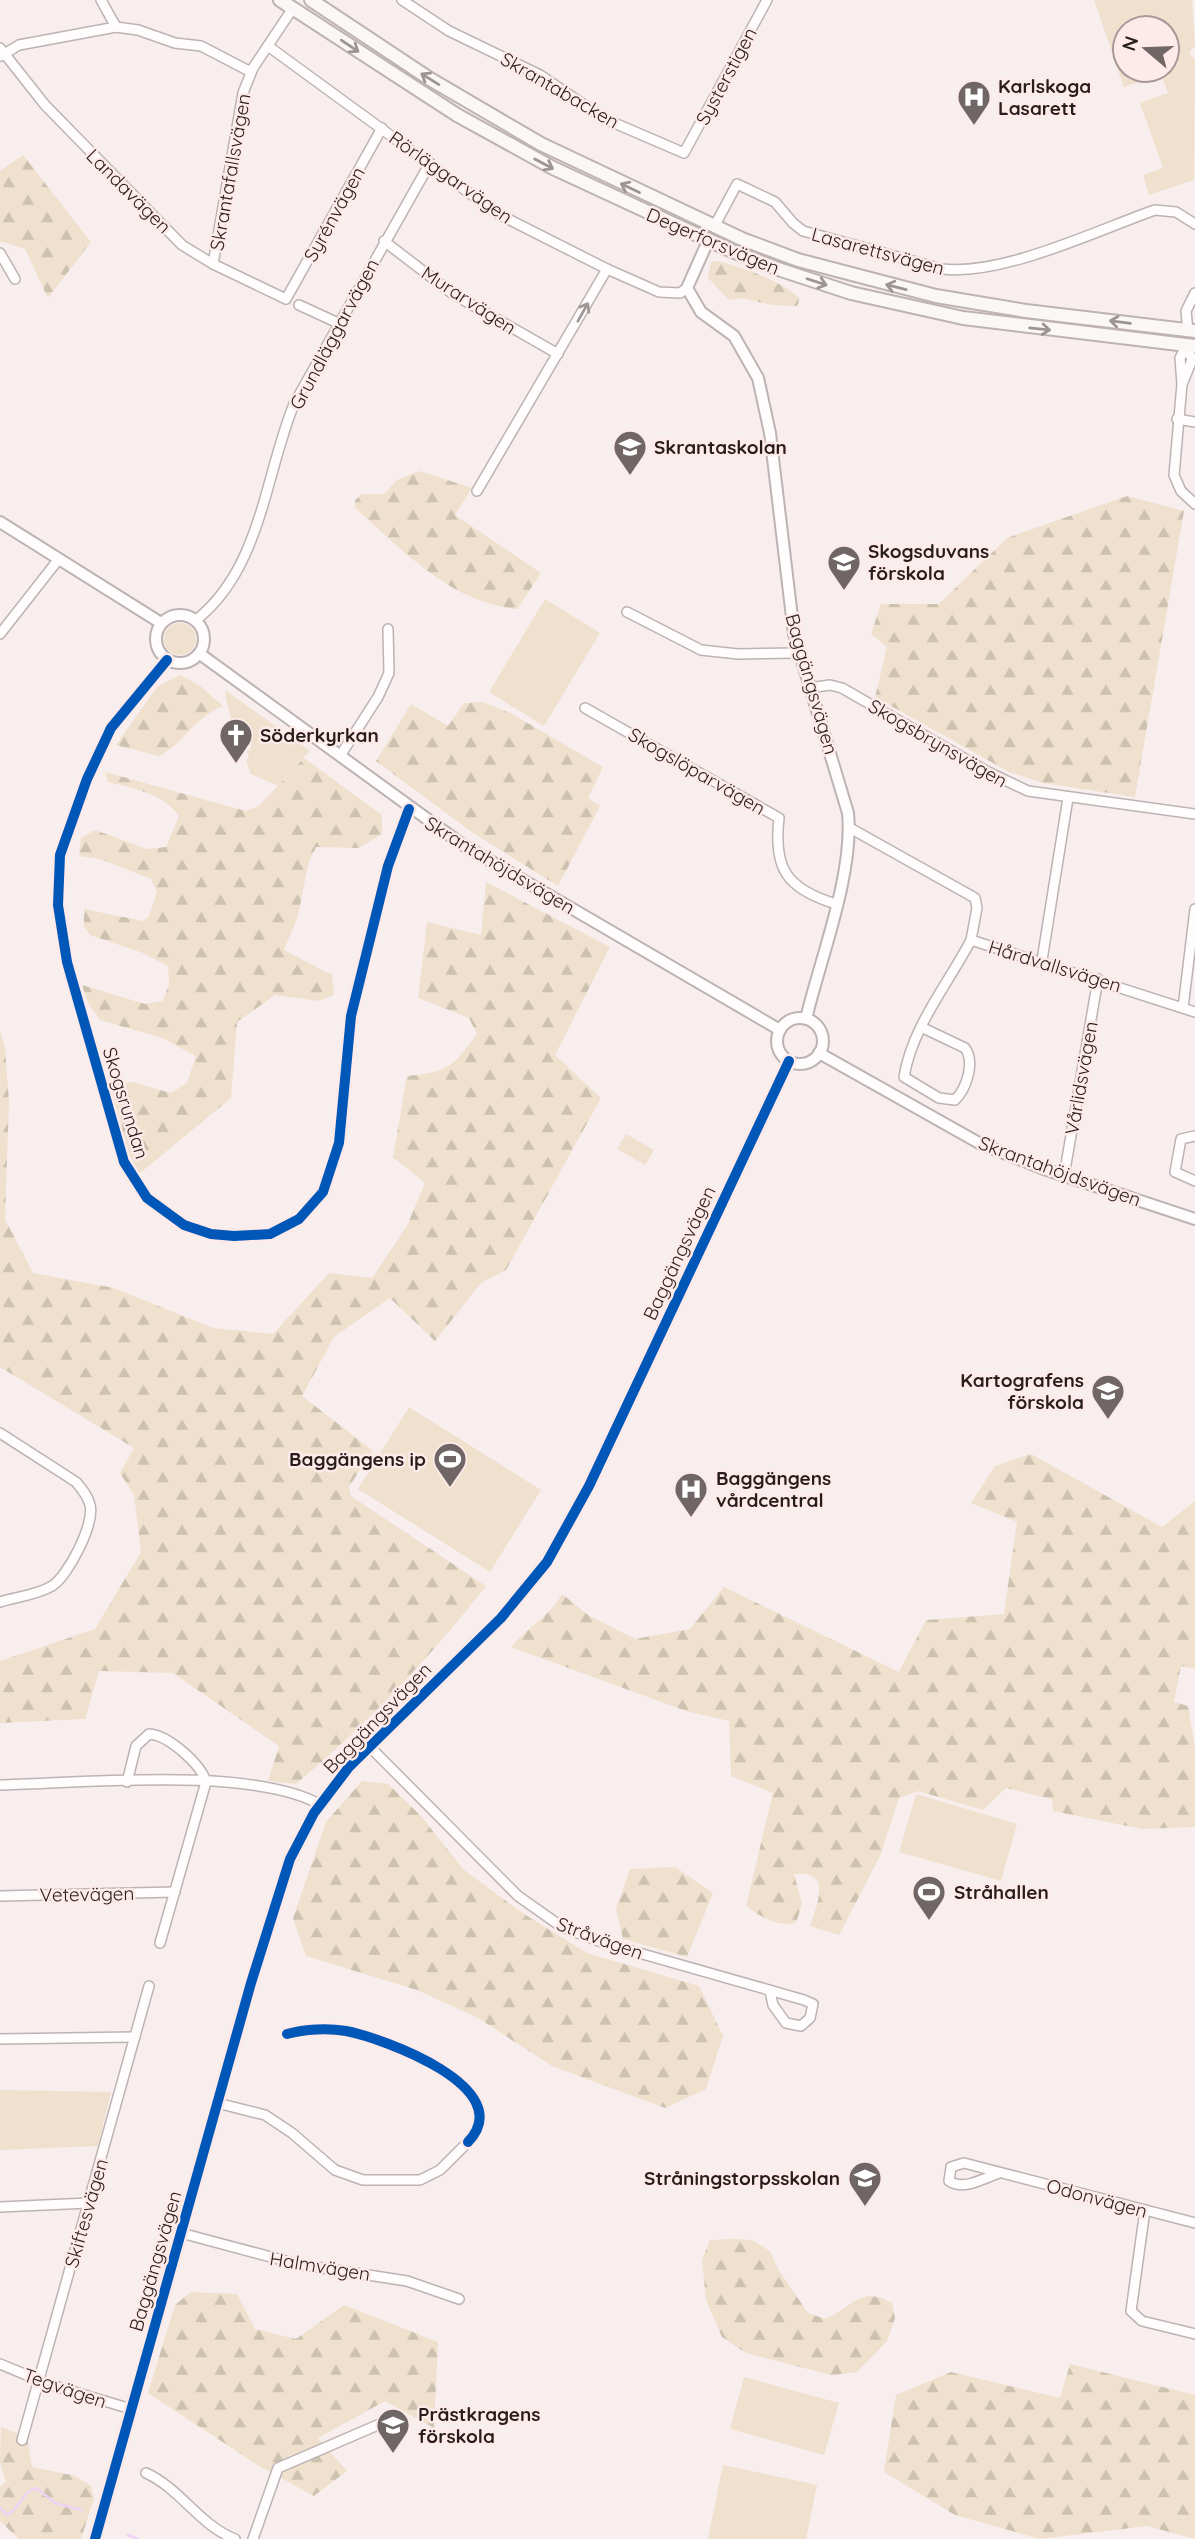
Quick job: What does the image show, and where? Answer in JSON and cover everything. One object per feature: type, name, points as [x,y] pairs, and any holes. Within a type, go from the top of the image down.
[{"type":"main road","name":"Degerforsvägen","points":[[280,0],[295,4],[387,71],[495,137],[573,178],[708,241],[818,283],[910,308],[1011,326],[1191,346]]},
{"type":"main road","name":"Degerforsvägen","points":[[311,0],[430,79],[490,115],[603,175],[714,227],[798,260],[923,293],[1005,308],[1191,331]]},
{"type":"main road","points":[[708,241],[714,227]]},
{"type":"main road","points":[[1191,331],[1191,346]]},
{"type":"street","points":[[101,0],[116,27]]},
{"type":"street","name":"Skrantabacken","points":[[402,0],[449,31],[532,70],[605,119],[685,152]]},
{"type":"street","name":"Systerstigen","points":[[685,152],[766,0]]},
{"type":"street","name":"Skrantafallsvägen","points":[[213,264],[239,110],[251,72],[295,4]]},
{"type":"street","points":[[1,53],[19,46],[116,27],[138,30],[175,43],[201,46],[251,72]]},
{"type":"street","name":"Rörläggarvägen","points":[[268,46],[498,214],[607,269],[660,292],[680,293],[687,288]]},
{"type":"street","name":"Landavägen","points":[[1,53],[45,105],[182,245],[213,264],[286,299]]},
{"type":"street","name":"Syrénvägen","points":[[286,299],[382,128]]},
{"type":"street","name":"Grundläggarvägen","points":[[195,620],[215,600],[243,557],[260,516],[286,424],[307,379],[429,163]]},
{"type":"street","name":"Lasarettsvägen","points":[[714,227],[737,184],[775,202],[793,223],[814,235],[942,270],[963,272],[1006,264],[1154,210],[1176,212],[1195,225]]},
{"type":"street","name":"Murarvägen","points":[[384,241],[453,294],[558,354]]},
{"type":"street","points":[[687,288],[708,241]]},
{"type":"street","points":[[0,253],[15,279]]},
{"type":"street","points":[[477,491],[607,269]]},
{"type":"street","name":"Baggängsvägen","points":[[687,288],[701,312],[734,336],[758,378],[770,433],[790,612],[809,688],[845,797],[850,828],[835,904],[806,1019]]},
{"type":"street","points":[[1191,331],[1186,311],[1195,293]]},
{"type":"street","points":[[299,305],[338,323]]},
{"type":"street","points":[[1191,331],[1195,317]]},
{"type":"street","points":[[1191,346],[1192,360],[1182,384],[1177,419],[1174,475],[1181,491],[1195,504]]},
{"type":"street","points":[[1177,419],[1195,422]]},
{"type":"street","points":[[0,522],[161,623]]},
{"type":"street","points":[[0,634],[58,560]]},
{"type":"street","points":[[627,612],[701,650],[738,654],[799,653]]},
{"type":"street","points":[[180,614],[195,620],[204,636],[200,654],[184,663],[167,660],[156,643],[161,623],[180,614]]},
{"type":"street","points":[[340,756],[378,696],[388,673],[388,629]]},
{"type":"street","name":"Skrantahöjdsvägen","points":[[200,654],[409,809],[474,852],[780,1030]]},
{"type":"street","name":"Skogsrundan","points":[[167,660],[114,724],[97,754],[60,855],[58,896],[66,962],[124,1162],[147,1198],[184,1225],[211,1234],[270,1234],[299,1219],[323,1192],[339,1143],[351,1016],[388,866],[409,809]]},
{"type":"street","name":"Skogsbrynsvägen","points":[[809,688],[830,685],[842,688],[1012,785],[1069,798],[1195,814]]},
{"type":"street","name":"Skogslöparvägen","points":[[585,708],[779,818],[779,858],[786,875],[803,892],[835,904]]},
{"type":"street","points":[[1042,960],[1069,798]]},
{"type":"street","name":"Hårdvallsvägen","points":[[850,828],[975,898],[977,908],[971,940],[1042,960],[1195,1012]]},
{"type":"street","points":[[1183,1008],[1195,909]]},
{"type":"street","points":[[921,1027],[965,1048],[970,1055],[970,1069],[962,1093],[955,1100],[939,1098],[904,1077],[913,1044],[921,1027],[971,940]]},
{"type":"street","name":"Vårlidsvägen","points":[[1064,1176],[1098,979]]},
{"type":"street","points":[[806,1019],[815,1024],[821,1034],[819,1053],[804,1063],[789,1061],[778,1047],[780,1030],[791,1020],[806,1019]]},
{"type":"street","name":"Skrantahöjdsvägen","points":[[819,1053],[979,1143],[1064,1176],[1195,1219]]},
{"type":"street","name":"Baggängsvägen","points":[[95,2539],[278,1892],[300,1836],[321,1805],[370,1747],[501,1618],[547,1562],[589,1486],[789,1061]]},
{"type":"street","points":[[1195,1136],[1181,1139],[1174,1164],[1175,1172],[1195,1181]]},
{"type":"street","points":[[0,1433],[76,1482],[85,1494],[91,1514],[87,1530],[58,1581],[40,1591],[0,1602]]},
{"type":"street","points":[[127,1782],[136,1746],[149,1734],[162,1738],[197,1766],[206,1782],[160,1943]]},
{"type":"street","name":"Stråvägen","points":[[370,1747],[518,1896],[562,1927],[604,1943],[770,1991],[813,2004],[810,2018],[800,2026],[786,2023],[773,2005],[770,1991]]},
{"type":"street","points":[[0,1785],[206,1782],[290,1790],[321,1805]]},
{"type":"street","name":"Vetevägen","points":[[0,1896],[174,1892]]},
{"type":"street","name":"Skiftesvägen","points":[[22,2440],[149,1986]]},
{"type":"street","points":[[0,2039],[135,2037]]},
{"type":"street","points":[[217,2103],[265,2115],[292,2133],[335,2170],[363,2180],[420,2180],[440,2170],[468,2142]]},
{"type":"street","name":"Odonvägen","points":[[999,2173],[966,2185],[959,2186],[949,2181],[951,2167],[964,2163],[1195,2223]]},
{"type":"street","points":[[0,2207],[89,2203]]},
{"type":"street","points":[[1144,2210],[1131,2311],[1142,2322],[1195,2334]]},
{"type":"street","name":"Halmvägen","points":[[181,2233],[297,2264],[407,2281],[460,2298]]},
{"type":"street","name":"Tegvägen","points":[[0,2364],[39,2381],[131,2409]]},
{"type":"street","points":[[253,2539],[278,2468],[380,2424]]},
{"type":"street","points":[[146,2473],[173,2488],[209,2525],[235,2539]]},
{"type":"green space","points":[[1094,0],[1192,0],[1195,46],[1189,53],[1195,60],[1194,180],[1149,195],[1143,175],[1163,168],[1140,103],[1168,93],[1165,84],[1181,84],[1181,14],[1111,14],[1111,49]]},
{"type":"green space","points":[[23,155],[91,242],[48,298],[25,249],[0,241],[0,171]]},
{"type":"green space","points":[[718,261],[772,280],[800,299],[797,306],[772,305],[741,298],[729,300],[708,278],[711,262]]},
{"type":"green space","points":[[420,471],[472,488],[455,515],[541,573],[517,609],[493,605],[449,585],[410,557],[355,508],[355,500],[362,494],[384,494],[397,480]]},
{"type":"green space","points":[[1127,496],[1184,511],[1135,797],[1043,783],[1009,772],[875,697],[887,647],[871,634],[881,604],[939,604],[1007,538]]},
{"type":"green space","points":[[545,599],[600,633],[544,726],[489,692]]},
{"type":"green space","points":[[180,623],[192,627],[196,639],[192,651],[180,655],[168,651],[164,639],[168,627]]},
{"type":"green space","points":[[180,675],[199,685],[223,706],[204,717],[176,745],[159,756],[116,745],[157,687]]},
{"type":"green space","points":[[225,690],[310,751],[278,786],[251,774],[246,760],[249,758],[247,751],[251,749],[250,735],[237,728],[226,736],[230,717]]},
{"type":"green space","points":[[483,702],[512,714],[603,767],[588,798],[600,806],[558,886],[473,833],[376,761],[411,704],[448,726],[464,703]]},
{"type":"green space","points":[[304,758],[382,815],[382,834],[359,848],[316,847],[308,864],[298,916],[284,950],[332,975],[334,995],[319,1001],[275,995],[237,1022],[231,1098],[139,1174],[128,1151],[109,1082],[132,1082],[171,1093],[187,1083],[196,1056],[162,1038],[100,1020],[89,1005],[82,985],[145,1004],[163,1001],[169,984],[168,966],[143,953],[90,935],[84,926],[84,909],[143,921],[149,916],[157,892],[151,879],[100,859],[79,856],[81,838],[95,830],[147,849],[166,847],[179,816],[173,808],[157,797],[108,782],[105,772],[246,811],[259,806]]},
{"type":"green space","points":[[486,882],[610,947],[555,1055],[601,1098],[506,1270],[481,1283],[435,1341],[390,1298],[334,1337],[302,1396],[372,1450],[349,1487],[351,1496],[486,1586],[396,1690],[296,1784],[268,1781],[279,1746],[173,1673],[99,1671],[85,1719],[0,1723],[0,1661],[95,1629],[141,1552],[134,1495],[120,1473],[134,1448],[0,1367],[0,1031],[5,1048],[9,1101],[5,1219],[33,1273],[114,1288],[213,1328],[273,1334],[329,1273],[372,1278],[407,1226],[425,1183],[393,1157],[407,1076],[432,1073],[448,1066],[477,1034],[469,1018],[418,998],[427,922],[481,935]]},
{"type":"green space","points":[[626,1134],[654,1150],[645,1165],[617,1149]]},
{"type":"green space","name":"Baggängens ip","points":[[409,1407],[541,1490],[490,1572],[358,1489]]},
{"type":"green space","points":[[1031,1454],[1162,1527],[1195,1501],[1195,1669],[1181,1666],[1174,1702],[1188,1706],[1195,1748],[1195,1827],[1142,1829],[1053,1811],[1052,1799],[1006,1788],[983,1810],[918,1791],[899,1798],[880,1856],[839,1935],[810,1926],[819,1890],[814,1877],[806,1874],[794,1874],[802,1904],[796,1923],[776,1922],[746,1906],[773,1793],[731,1776],[729,1721],[686,1711],[511,1647],[551,1609],[562,1594],[588,1615],[635,1639],[690,1629],[724,1587],[899,1672],[926,1620],[1004,1614],[1017,1522],[971,1503],[995,1466]]},
{"type":"green space","points":[[362,1781],[388,1784],[420,1815],[464,1870],[524,1914],[587,1953],[699,1986],[723,2036],[706,2089],[665,2108],[552,2066],[478,2018],[417,1990],[306,1956],[293,1918],[326,1822]]},
{"type":"green space","points":[[916,1794],[1017,1824],[1001,1881],[899,1852]]},
{"type":"green space","points":[[675,1867],[713,1893],[687,1957],[623,1939],[616,1909],[630,1869]]},
{"type":"green space","points":[[0,2090],[111,2092],[98,2146],[0,2150]]},
{"type":"green space","points":[[710,2240],[752,2240],[770,2251],[778,2269],[808,2313],[825,2319],[857,2300],[871,2296],[892,2303],[895,2318],[887,2341],[857,2372],[831,2375],[746,2353],[722,2337],[706,2300],[702,2260]]},
{"type":"green space","points":[[191,2292],[237,2294],[255,2329],[296,2339],[344,2305],[438,2342],[434,2428],[385,2401],[318,2438],[347,2471],[314,2496],[259,2466],[148,2393],[175,2305]]},
{"type":"green space","points":[[1070,2364],[1195,2395],[1195,2539],[1147,2526],[1040,2539],[955,2515],[884,2472],[896,2395],[951,2372],[1060,2398]]},
{"type":"green space","points":[[744,2377],[839,2403],[824,2455],[730,2429]]},
{"type":"green space","points":[[1,2427],[27,2437],[32,2467],[76,2476],[91,2486],[94,2499],[81,2539],[19,2539],[0,2521],[0,2486],[6,2482],[0,2462]]},
{"type":"green space","points":[[723,2465],[817,2485],[806,2539],[708,2539]]},
{"type":"waterway","points":[[0,2508],[7,2515],[27,2493],[36,2488],[55,2503],[82,2510]]},
{"type":"waterway","points":[[128,2535],[138,2539]]},
{"type":"cycle path","points":[[167,660],[111,728],[87,779],[60,855],[58,905],[67,962],[124,1162],[147,1198],[184,1225],[211,1234],[270,1234],[299,1219],[323,1192],[339,1143],[351,1016],[388,866],[409,809]]},
{"type":"cycle path","points":[[95,2539],[251,1983],[290,1859],[314,1813],[349,1767],[501,1618],[547,1562],[589,1486],[789,1061]]},
{"type":"cycle path","points":[[287,2034],[316,2029],[346,2031],[388,2044],[440,2069],[462,2085],[476,2103],[479,2122],[468,2142]]},
{"type":"place","name":"Karlskoga Lasarett","points":[[974,127]]},
{"type":"place","name":"Skrantaskolan","points":[[630,477]]},
{"type":"place","name":"Skogsduvans förskola","points":[[844,592]]},
{"type":"place","name":"Söderkyrkan","points":[[236,765]]},
{"type":"place","name":"Kartografens förskola","points":[[1108,1421]]},
{"type":"place","name":"Baggängens ip","points":[[450,1489]]},
{"type":"place","name":"Baggängens vårdcentral","points":[[691,1519]]},
{"type":"place","name":"Stråhallen","points":[[929,1922]]},
{"type":"place","name":"Stråningstorpsskolan","points":[[865,2208]]},
{"type":"place","name":"Prästkragens förskola","points":[[393,2455]]}]
